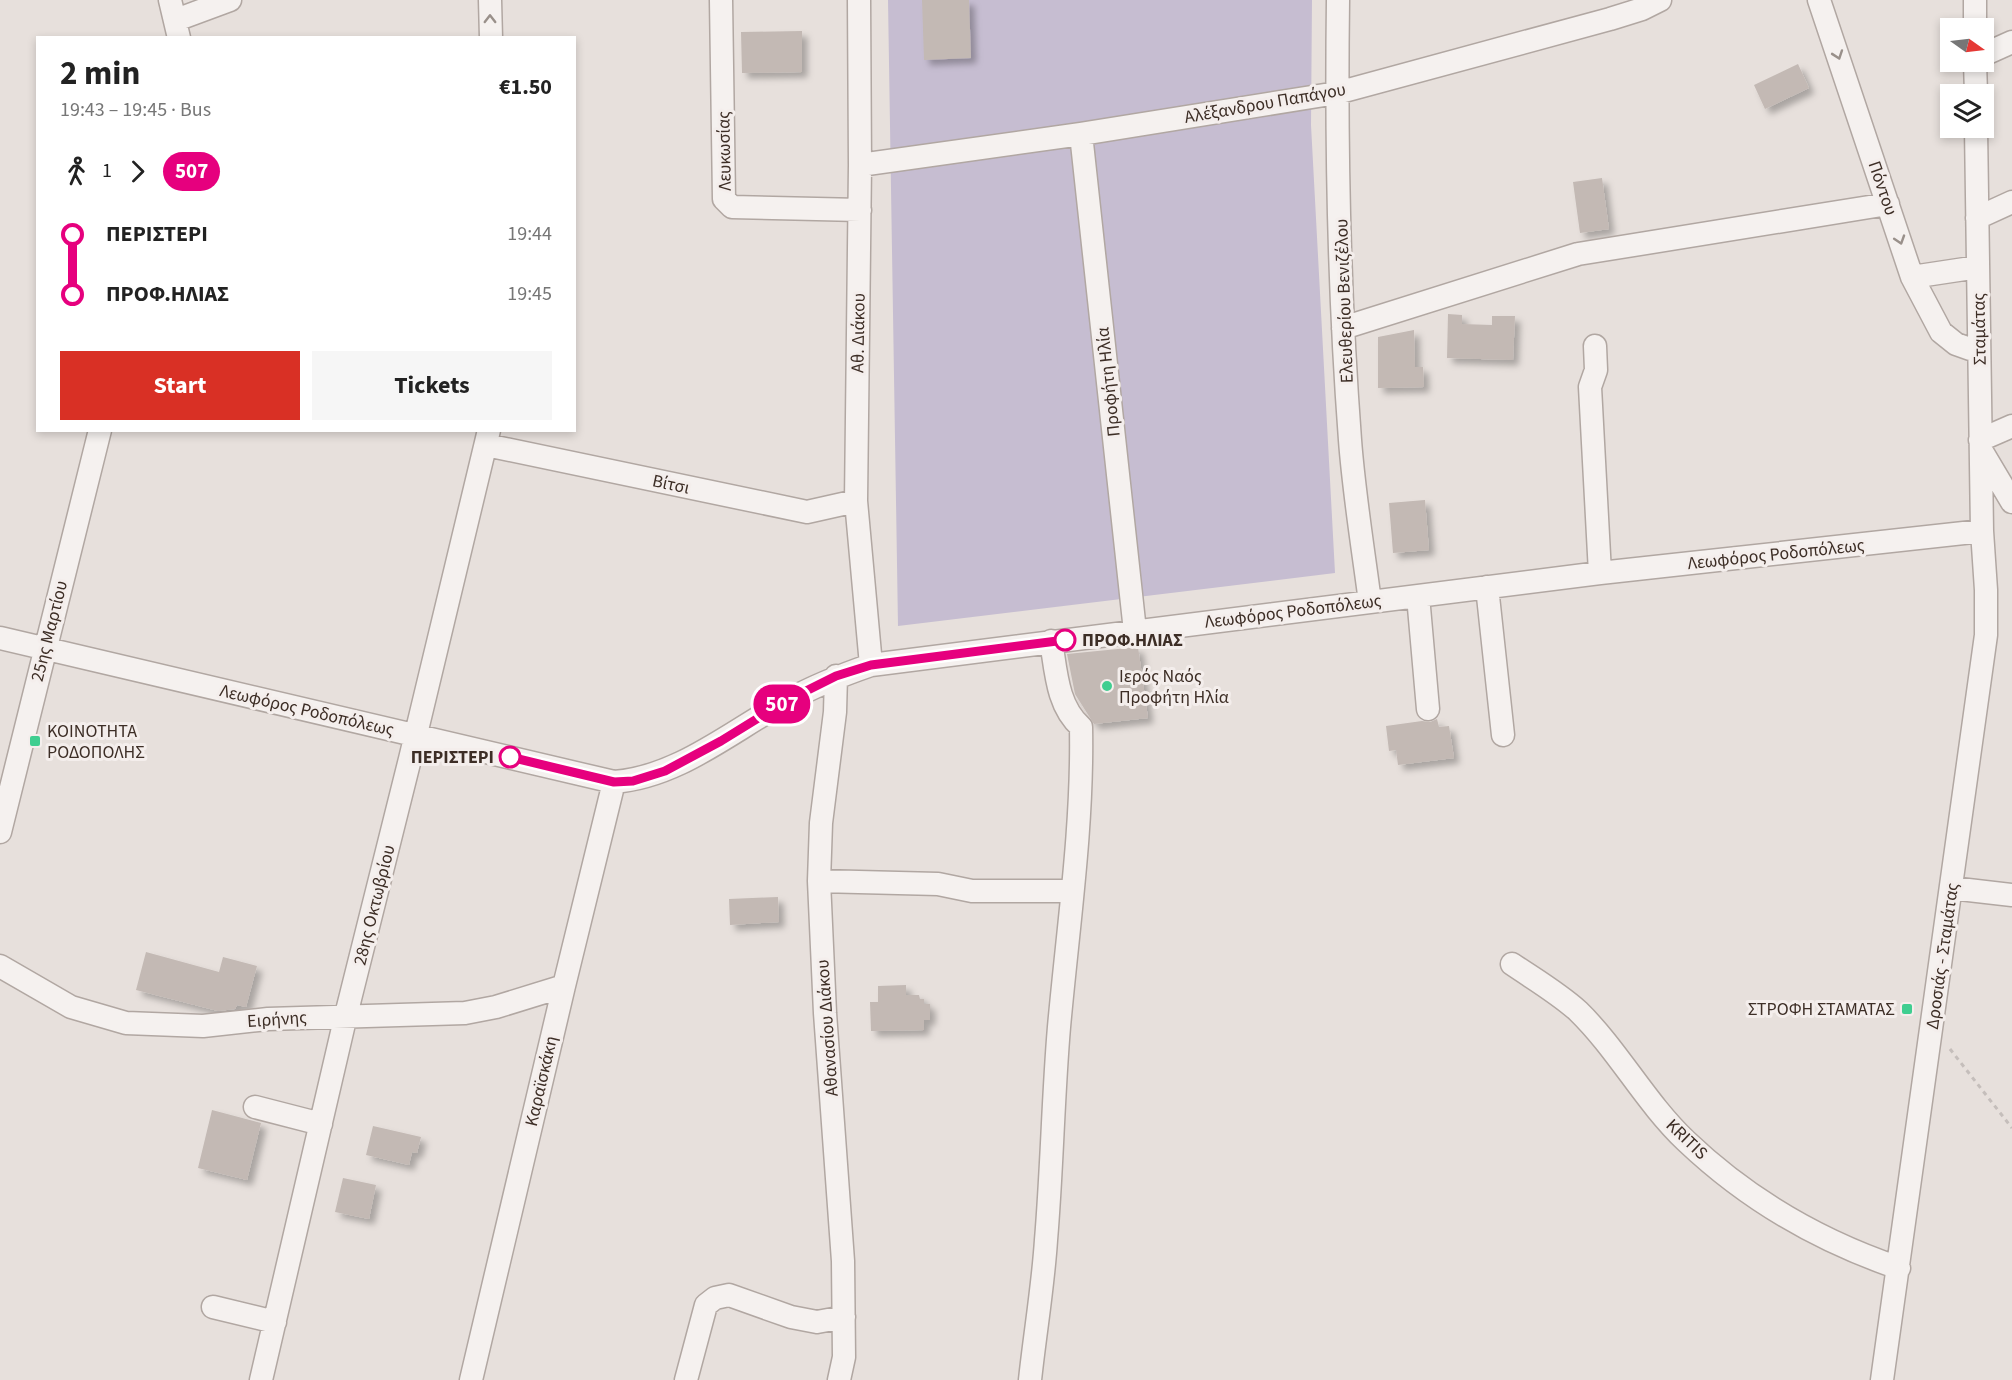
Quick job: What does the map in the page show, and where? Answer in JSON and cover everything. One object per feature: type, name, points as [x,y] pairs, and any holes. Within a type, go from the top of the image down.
[{"type":"street","points":[[175,19],[230,0]]},
{"type":"street","points":[[490,0],[491,36]]},
{"type":"street","name":"Λευκωσίας","points":[[721,0],[724,199],[732,207],[860,210]]},
{"type":"street","name":"Αθ. Διάκου","points":[[858,0],[861,165],[856,501],[871,665]]},
{"type":"street","name":"Ελευθερίου Βενιζέλου","points":[[1338,0],[1337,93],[1343,328],[1350,442],[1370,602]]},
{"type":"street","name":"Αλέξανδρου Παπάγου","points":[[861,165],[1081,134],[1337,93],[1610,19],[1642,9],[1660,0]]},
{"type":"street","name":"Πόντου","points":[[1819,0],[1912,277],[1941,332],[1956,344],[1970,349],[1979,349]]},
{"type":"street","points":[[1975,0],[1975,18]]},
{"type":"street","points":[[1994,50],[2012,42]]},
{"type":"street","name":"Προφήτη Ηλία","points":[[1081,134],[1135,631]]},
{"type":"street","name":"Σταμάτας","points":[[1976,138],[1982,531]]},
{"type":"street","points":[[1977,218],[2012,202]]},
{"type":"street","points":[[1343,328],[1578,254],[1888,204]]},
{"type":"street","points":[[1912,277],[1978,267]]},
{"type":"street","points":[[1595,346],[1596,370],[1590,387],[1600,573]]},
{"type":"street","points":[[2012,426],[1980,445],[2012,501]]},
{"type":"street","name":"25ης Μαρτίου","points":[[0,832],[99,432]]},
{"type":"street","name":"Βίτσι","points":[[488,437],[807,512],[856,501]]},
{"type":"street","name":"28ης Οκτωβρίου","points":[[261,1380],[346,1015],[488,437]]},
{"type":"street","name":"Λεωφόρος Ροδοπόλεως","points":[[0,638],[614,782],[642,779],[665,771],[721,741],[786,701],[836,676],[871,665],[1600,573],[1982,531]]},
{"type":"street","name":"Δροσιάς - Σταμάτας","points":[[1882,1380],[1986,634],[1982,531]]},
{"type":"street","points":[[1487,587],[1503,735]]},
{"type":"street","points":[[1418,596],[1428,709]]},
{"type":"street","points":[[1030,1380],[1046,1243],[1051,1138],[1080,806],[1081,727],[1071,718],[1063,703],[1052,642]]},
{"type":"street","name":"Αθανασίου Διάκου","points":[[836,676],[832,736],[821,823],[819,881],[825,1013],[843,1261],[844,1357],[838,1380]]},
{"type":"street","name":"Καραϊσκάκη","points":[[471,1380],[614,782]]},
{"type":"street","points":[[819,881],[938,884],[972,891],[1072,891]]},
{"type":"street","points":[[1951,888],[2012,895]]},
{"type":"street","name":"KRITIS","points":[[1512,964],[1578,1011],[1663,1116],[1685,1140],[1713,1164],[1796,1224],[1850,1250],[1899,1268]]},
{"type":"street","name":"Ειρήνης","points":[[0,966],[70,1007],[126,1023],[203,1026],[267,1019],[346,1015],[465,1013],[496,1007],[564,986]]},
{"type":"street","points":[[255,1107],[321,1124]]},
{"type":"street","points":[[686,1380],[706,1305],[715,1298],[729,1294],[791,1317],[817,1322],[844,1317]]},
{"type":"street","points":[[213,1307],[275,1322]]},
{"type":"path","points":[[1932,1027],[2012,1128]]},
{"type":"shaded area","points":[[888,0],[1312,0],[1311,125],[1335,573],[898,626]]},
{"type":"building","points":[[922,0],[969,0],[971,58],[924,60]]},
{"type":"building","points":[[802,31],[802,72],[742,73],[741,32]]},
{"type":"building","points":[[1798,64],[1809,88],[1765,109],[1754,85]]},
{"type":"building","points":[[1602,178],[1609,229],[1580,233],[1573,182]]},
{"type":"building","points":[[1448,314],[1462,315],[1462,324],[1492,325],[1492,316],[1515,316],[1513,360],[1447,358]]},
{"type":"building","points":[[1414,330],[1415,367],[1423,367],[1424,387],[1378,388],[1378,337]]},
{"type":"building","points":[[1425,500],[1429,550],[1393,553],[1389,503]]},
{"type":"building","name":"Ιερός Ναός Προφήτη Ηλία","points":[[1138,647],[1148,718],[1094,724],[1075,694],[1067,654]]},
{"type":"building","points":[[1437,719],[1439,727],[1449,726],[1454,758],[1398,765],[1396,750],[1389,751],[1386,726],[1430,722]]},
{"type":"building","points":[[778,897],[779,922],[730,925],[729,899]]},
{"type":"building","points":[[146,952],[219,972],[223,957],[257,966],[246,1007],[237,1005],[235,1009],[218,1011],[136,990]]},
{"type":"building","points":[[906,985],[906,995],[919,995],[920,999],[924,999],[924,1004],[930,1004],[930,1020],[924,1020],[924,1030],[871,1031],[870,1002],[878,1002],[878,986]]},
{"type":"building","points":[[212,1110],[261,1123],[247,1180],[198,1168]]},
{"type":"building","points":[[373,1126],[421,1137],[417,1153],[412,1152],[409,1165],[366,1155]]},
{"type":"building","points":[[343,1178],[376,1185],[369,1219],[335,1212]]},
{"type":"bus line","name":"507","points":[[510,757],[614,782],[633,781],[665,771],[721,741],[786,701],[836,676],[871,665],[1065,640]]},
{"type":"place","name":"ΠΡΟΦ.ΗΛΙΑΣ","points":[[1065,640]]},
{"type":"place","name":"Ιερός Ναός Προφήτη Ηλία","points":[[1107,686]]},
{"type":"place","name":"ΚΟΙΝΟΤΗΤΑ ΡΟΔΟΠΟΛΗΣ","points":[[35,741]]},
{"type":"place","name":"ΠΕΡΙΣΤΕΡΙ","points":[[510,757]]},
{"type":"place","name":"ΣΤΡΟΦΗ ΣΤΑΜΑΤΑΣ","points":[[1907,1009]]}]
